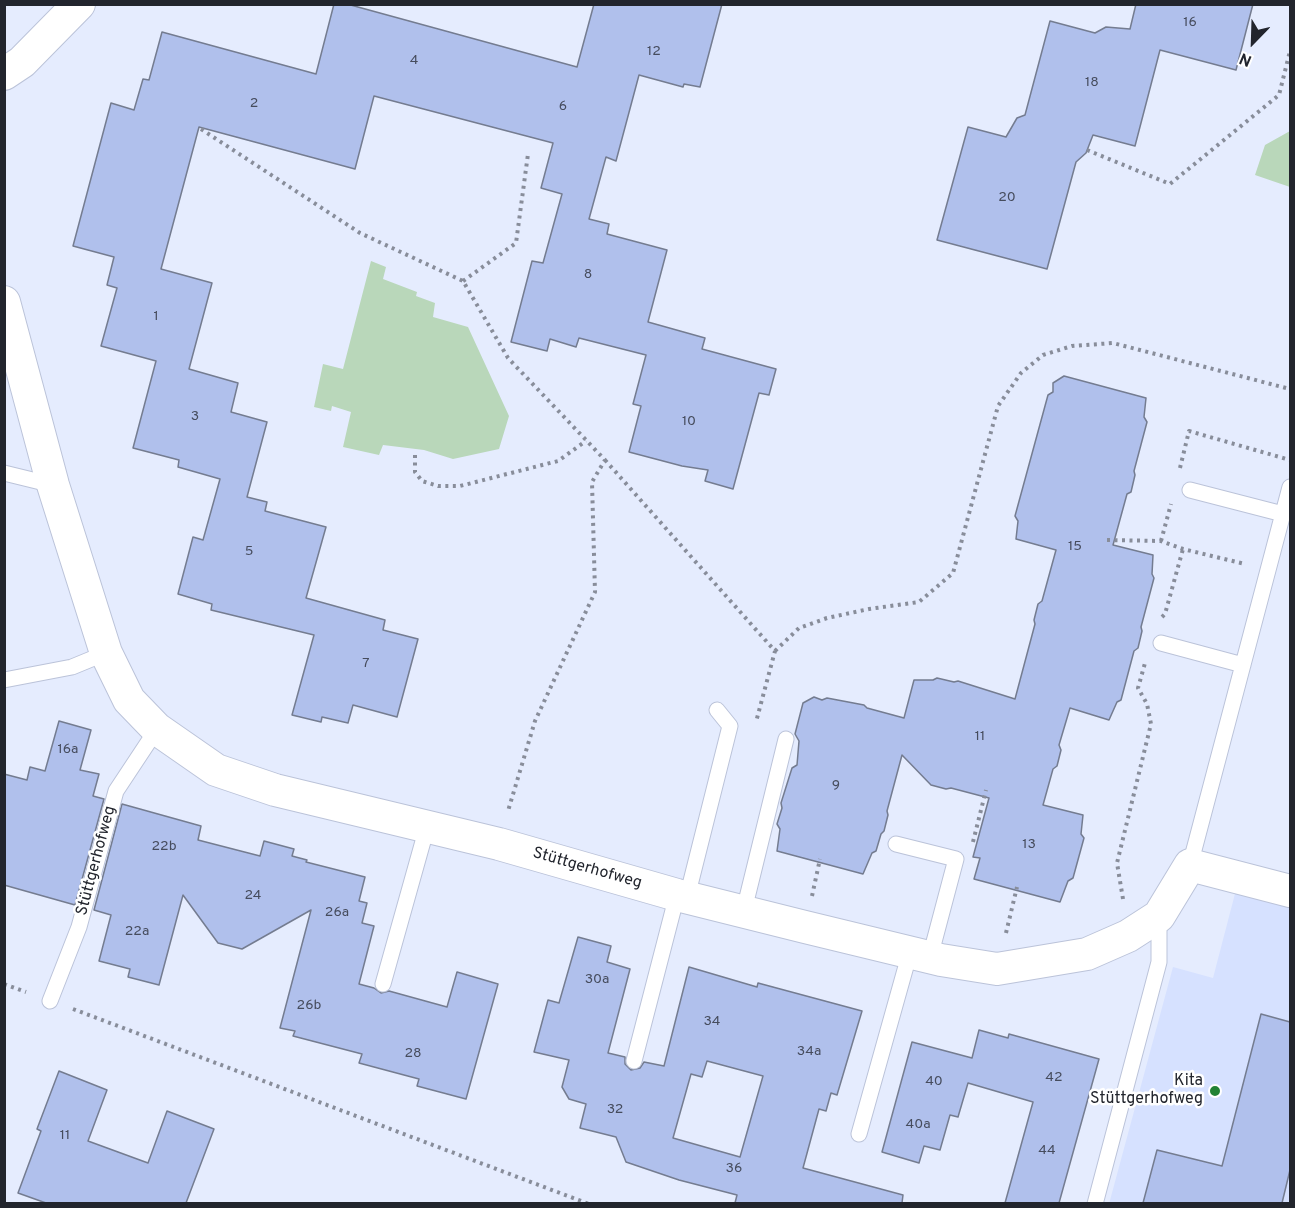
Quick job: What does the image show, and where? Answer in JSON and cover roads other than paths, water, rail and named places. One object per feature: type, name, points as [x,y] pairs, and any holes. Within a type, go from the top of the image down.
[{"type":"street","points":[[4,74],[22,62],[79,4]]},
{"type":"street","name":"Stüttgerhofweg","points":[[4,302],[53,485],[106,653],[129,700],[158,729],[216,770],[275,790],[499,844],[682,896],[920,954],[997,969],[1087,954],[1128,936],[1159,916],[1190,865]]},
{"type":"street","points":[[1190,865],[1290,891]]},
{"type":"lane","points":[[4,473],[53,485]]},
{"type":"lane","points":[[1190,865],[1290,487]]},
{"type":"lane","points":[[1191,490],[1283,514]]},
{"type":"lane","points":[[1161,643],[1243,665]]},
{"type":"lane","points":[[4,680],[72,667],[106,653]]},
{"type":"lane","points":[[634,1061],[730,726],[717,710]]},
{"type":"lane","name":"Stüttgerhofweg","points":[[50,1001],[79,927],[116,791],[158,729]]},
{"type":"lane","points":[[744,910],[786,739]]},
{"type":"lane","points":[[383,984],[427,827]]},
{"type":"lane","points":[[859,1134],[920,954],[956,859],[897,844]]},
{"type":"lane","points":[[1095,1203],[1159,962],[1159,916]]},
{"type":"place","name":"Kita Stüttgerhofweg","points":[[1215,1091]]}]
